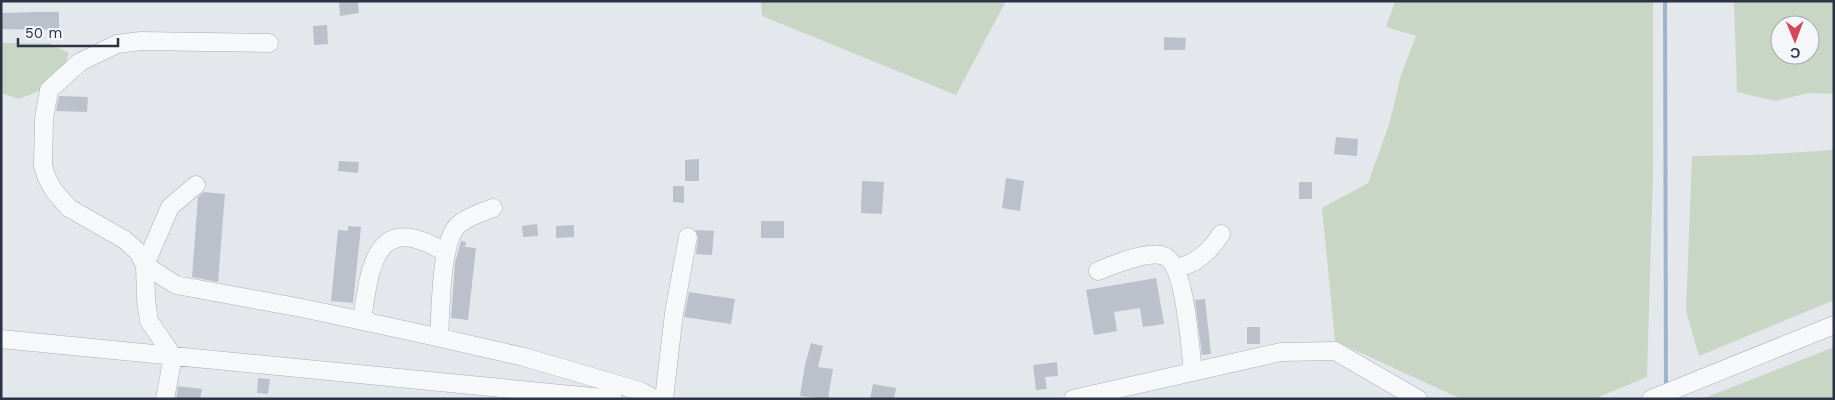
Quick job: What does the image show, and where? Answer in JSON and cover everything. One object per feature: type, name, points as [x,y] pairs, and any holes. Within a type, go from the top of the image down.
[{"type":"street","points":[[270,43],[141,40],[117,44],[80,62],[63,75],[49,90],[44,119],[43,166],[54,192],[69,208],[125,240],[138,252],[145,265],[176,285],[362,320],[524,357],[640,391],[655,399]]},
{"type":"street","points":[[165,399],[173,356],[149,321],[145,265],[170,207],[196,185]]},
{"type":"street","points":[[439,337],[449,236],[459,224],[493,208]]},
{"type":"street","points":[[1176,268],[1195,261],[1216,243],[1221,234]]},
{"type":"street","points":[[362,320],[372,262],[380,248],[392,238],[411,237],[429,242],[446,253]]},
{"type":"street","points":[[664,399],[674,313],[688,238]]},
{"type":"street","points":[[1098,271],[1120,262],[1157,255],[1164,255],[1171,260],[1176,268],[1183,292],[1193,372]]},
{"type":"street","points":[[1651,399],[1834,324]]},
{"type":"street","points":[[1,339],[613,399]]},
{"type":"street","points":[[1073,399],[1281,352],[1336,351],[1418,399]]},
{"type":"green space","points":[[761,1],[1006,1],[956,95],[762,16]]},
{"type":"green space","points":[[1395,1],[1653,1],[1653,174],[1647,377],[1594,399],[1461,399],[1335,341],[1322,208],[1368,183],[1389,125],[1401,75],[1416,36],[1386,27]]},
{"type":"green space","points":[[1734,1],[1834,1],[1834,94],[1809,93],[1775,101],[1737,92]]},
{"type":"green space","points":[[1,43],[49,43],[69,53],[65,65],[44,89],[19,99],[1,93]]},
{"type":"green space","points":[[1834,150],[1834,300],[1699,356],[1686,311],[1692,156],[1752,155]]},
{"type":"green space","points":[[1834,347],[1834,399],[1702,399]]},
{"type":"building","points":[[339,1],[358,1],[359,13],[340,16]]},
{"type":"building","points":[[59,12],[59,30],[1,29],[1,13]]},
{"type":"building","points":[[327,25],[328,44],[314,45],[313,26]]},
{"type":"building","points":[[1164,37],[1186,38],[1185,50],[1164,50]]},
{"type":"building","points":[[59,96],[88,97],[87,112],[56,111]]},
{"type":"building","points":[[1336,137],[1358,139],[1357,156],[1334,154]]},
{"type":"building","points":[[699,159],[699,181],[685,181],[685,160]]},
{"type":"building","points":[[339,161],[359,162],[358,173],[338,171]]},
{"type":"building","points":[[1006,178],[1024,181],[1020,211],[1002,208]]},
{"type":"building","points":[[862,181],[884,182],[882,214],[861,213]]},
{"type":"building","points":[[1299,182],[1312,182],[1312,199],[1299,199]]},
{"type":"building","points":[[673,186],[684,186],[684,203],[673,202]]},
{"type":"building","points":[[204,192],[225,194],[218,282],[192,277],[198,197]]},
{"type":"building","points":[[761,221],[784,221],[784,238],[761,238]]},
{"type":"building","points":[[537,224],[538,236],[523,237],[522,226]]},
{"type":"building","points":[[574,225],[574,237],[556,238],[556,226]]},
{"type":"building","points":[[348,226],[361,227],[353,303],[331,301],[338,230],[348,231]]},
{"type":"building","points":[[696,230],[714,231],[712,255],[696,254],[698,238]]},
{"type":"building","points":[[461,241],[466,242],[465,247],[476,248],[468,320],[451,318],[455,263]]},
{"type":"building","points":[[1156,278],[1164,324],[1143,327],[1140,308],[1114,312],[1117,331],[1094,335],[1086,290]]},
{"type":"building","points":[[689,292],[735,299],[731,324],[684,317]]},
{"type":"building","points":[[1205,299],[1211,354],[1202,355],[1195,300]]},
{"type":"building","points":[[1247,327],[1260,327],[1260,344],[1247,344]]},
{"type":"building","points":[[811,343],[823,346],[818,367],[833,369],[828,399],[800,396]]},
{"type":"building","points":[[1057,362],[1058,376],[1045,377],[1047,389],[1036,390],[1033,365]]},
{"type":"building","points":[[258,378],[270,379],[268,394],[257,393]]},
{"type":"building","points":[[873,384],[896,388],[894,399],[870,399]]},
{"type":"building","points":[[178,386],[202,389],[200,399],[176,399]]},
{"type":"waterway","points":[[1665,1],[1666,386]]}]
